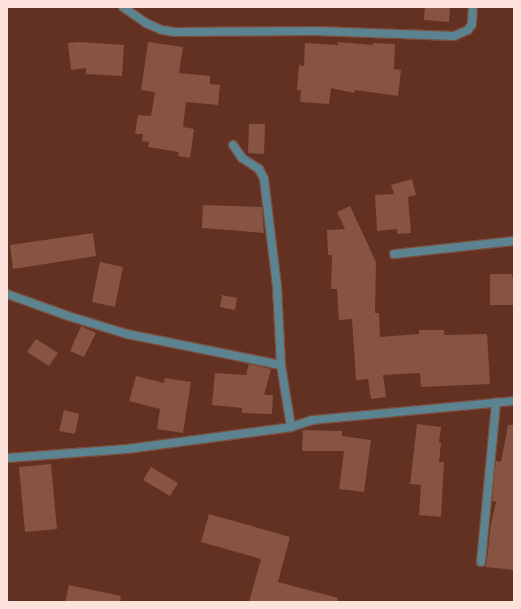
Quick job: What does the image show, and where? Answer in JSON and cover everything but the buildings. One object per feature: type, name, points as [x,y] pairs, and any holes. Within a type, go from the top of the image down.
[{"type":"street","points":[[123,7],[146,23],[162,30],[175,32],[316,31],[437,36],[454,36],[468,30],[472,24],[473,7]]},
{"type":"street","points":[[233,145],[242,158],[259,169],[264,179],[277,286],[281,365],[291,427]]},
{"type":"street","points":[[394,254],[514,241]]},
{"type":"street","points":[[7,294],[68,316],[127,334],[281,365]]},
{"type":"street","points":[[7,458],[127,450],[291,427],[313,420],[514,401]]},
{"type":"street","points":[[481,562],[496,403]]}]
